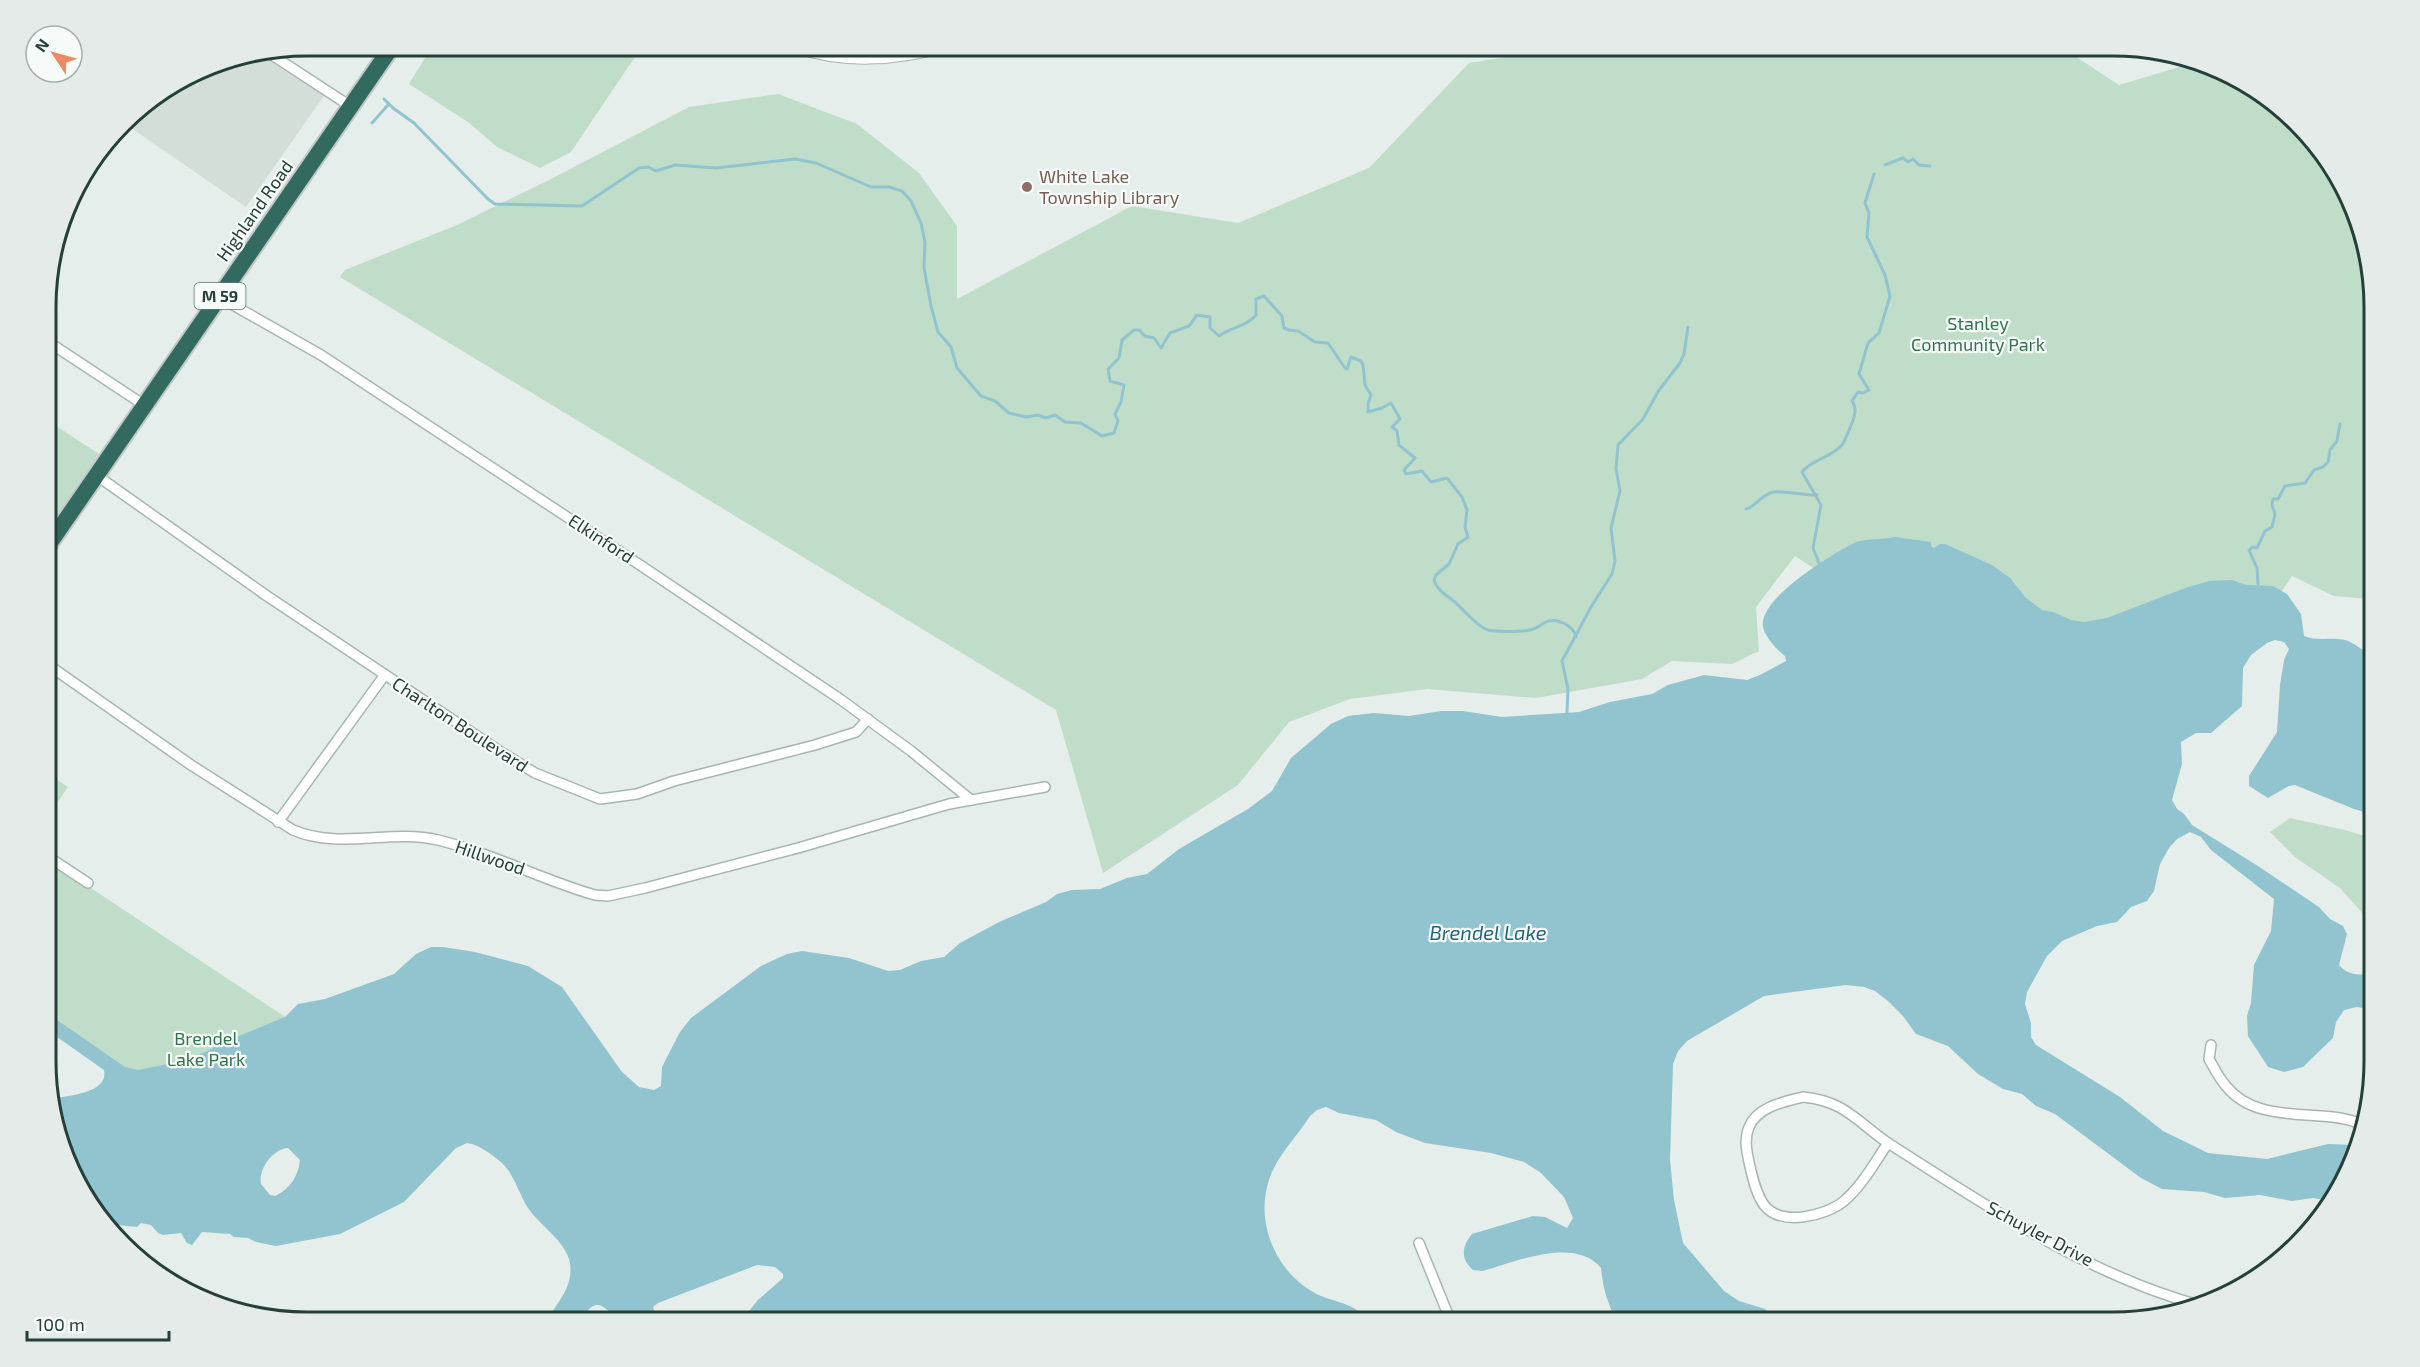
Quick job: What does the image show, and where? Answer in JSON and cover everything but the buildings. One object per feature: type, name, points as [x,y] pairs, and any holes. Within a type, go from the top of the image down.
[{"type":"highway","name":"Highland Road","points":[[56,534],[385,56]]},
{"type":"street","points":[[277,58],[350,106]]},
{"type":"street","name":"Elkinford","points":[[219,297],[321,355],[650,571],[868,719],[970,800]]},
{"type":"street","points":[[56,347],[144,405]]},
{"type":"street","name":"Charlton Boulevard","points":[[96,475],[384,676],[535,773],[600,799],[637,794],[684,778],[846,735],[856,732],[868,719]]},
{"type":"street","name":"Hillwood","points":[[56,670],[191,765],[278,822],[306,836],[326,839],[407,835],[439,840],[595,895],[608,896],[798,848],[949,804],[1046,787]]},
{"type":"street","points":[[278,822],[384,676]]},
{"type":"street","points":[[56,862],[88,883]]},
{"type":"street","points":[[2211,1045],[2209,1059],[2226,1086],[2250,1106],[2274,1112],[2327,1116],[2357,1122]]},
{"type":"street","name":"Schuyler Drive","points":[[1888,1143],[1858,1186],[1844,1201],[1825,1212],[1804,1217],[1782,1215],[1766,1207],[1756,1191],[1746,1142],[1749,1127],[1763,1111],[1774,1104],[1803,1097],[1823,1099],[1844,1108],[1888,1143],[2005,1218],[2061,1250],[2167,1296],[2184,1301]]},
{"type":"street","points":[[1419,1243],[1447,1312]]},
{"type":"shaded area","points":[[267,59],[324,96],[246,207],[130,128],[154,107],[181,89],[193,83],[197,86],[203,78],[226,69]]},
{"type":"green space","points":[[426,56],[636,56],[571,152],[540,168],[497,147],[468,122],[409,84]]},
{"type":"green space","name":"Stanley Community Park","points":[[1512,56],[2075,56],[2119,85],[2183,66],[2239,89],[2279,118],[2313,154],[2339,196],[2360,258],[2364,290],[2364,599],[2334,596],[2292,576],[2147,789],[1795,556],[1756,607],[1759,651],[1732,664],[1672,661],[1642,679],[1536,698],[1427,689],[1350,699],[1289,722],[1238,785],[1103,873],[1056,710],[340,277],[345,270],[457,225],[689,107],[778,94],[857,124],[919,173],[957,226],[957,299],[1132,206],[1238,223],[1369,168],[1469,63]]},
{"type":"green space","points":[[56,426],[99,454],[56,517]]},
{"type":"green space","points":[[56,779],[68,787],[56,805]]},
{"type":"green space","points":[[2290,818],[2364,836],[2364,915],[2340,888],[2295,857],[2270,832]]},
{"type":"green space","name":"Brendel Lake Park","points":[[56,865],[317,1038],[237,1156],[56,1036]]},
{"type":"water","name":"Brendel Lake","points":[[1895,537],[1931,542],[1934,548],[1945,544],[1992,565],[2010,578],[2026,598],[2042,610],[2084,622],[2107,618],[2209,581],[2232,580],[2246,585],[2273,586],[2287,594],[2301,614],[2304,636],[2348,641],[2364,651],[2364,812],[2295,785],[2268,798],[2249,786],[2249,776],[2277,732],[2280,685],[2284,660],[2289,649],[2284,642],[2275,640],[2251,655],[2243,668],[2242,706],[2211,733],[2196,733],[2181,742],[2182,764],[2172,800],[2192,825],[2258,866],[2343,926],[2347,934],[2339,965],[2351,973],[2364,974],[2364,1008],[2357,1007],[2344,1010],[2336,1022],[2333,1038],[2303,1067],[2284,1072],[2268,1067],[2248,1036],[2247,1016],[2251,1003],[2254,965],[2271,931],[2274,899],[2211,850],[2201,837],[2190,832],[2177,839],[2169,848],[2160,864],[2154,891],[2147,901],[2131,907],[2117,922],[2097,926],[2062,941],[2047,956],[2027,992],[2025,1004],[2031,1023],[2031,1037],[2036,1045],[2120,1097],[2163,1131],[2208,1153],[2267,1159],[2328,1144],[2349,1145],[2339,1171],[2322,1200],[2313,1198],[2292,1201],[2260,1195],[2225,1198],[2204,1192],[2162,1189],[2141,1178],[2055,1114],[2036,1106],[2022,1094],[2003,1089],[1978,1074],[1948,1046],[1916,1034],[1903,1016],[1875,991],[1846,985],[1764,996],[1687,1041],[1678,1051],[1673,1064],[1670,1160],[1674,1200],[1683,1243],[1724,1291],[1739,1301],[1765,1309],[1768,1312],[1613,1312],[1606,1295],[1601,1268],[1590,1259],[1576,1254],[1544,1254],[1483,1271],[1473,1270],[1464,1257],[1464,1248],[1472,1234],[1533,1216],[1545,1217],[1567,1228],[1573,1218],[1564,1197],[1541,1173],[1524,1162],[1491,1153],[1425,1143],[1396,1132],[1376,1120],[1339,1113],[1326,1107],[1310,1116],[1274,1168],[1267,1186],[1266,1224],[1279,1259],[1290,1274],[1321,1296],[1340,1302],[1359,1312],[748,1312],[783,1278],[783,1274],[775,1267],[757,1265],[658,1303],[653,1307],[655,1312],[610,1312],[598,1305],[586,1312],[552,1312],[570,1279],[568,1255],[528,1208],[503,1164],[477,1146],[467,1143],[456,1148],[404,1202],[340,1234],[276,1246],[248,1238],[234,1237],[230,1234],[202,1232],[192,1245],[187,1243],[181,1233],[163,1235],[151,1225],[141,1223],[137,1227],[117,1225],[89,1186],[69,1141],[59,1098],[93,1089],[104,1078],[104,1070],[56,1036],[56,1019],[125,1067],[138,1070],[182,1061],[285,1017],[298,1004],[325,999],[394,974],[416,954],[431,947],[475,952],[528,966],[562,987],[622,1072],[639,1087],[654,1090],[661,1086],[662,1067],[680,1032],[691,1018],[761,966],[787,954],[802,951],[849,958],[888,971],[900,970],[921,961],[944,957],[960,943],[999,922],[1046,902],[1057,894],[1072,890],[1100,889],[1127,878],[1147,874],[1179,849],[1248,809],[1272,791],[1291,758],[1331,724],[1348,716],[1374,713],[1409,716],[1441,711],[1463,711],[1502,717],[1579,712],[1610,702],[1652,694],[1668,685],[1704,675],[1747,680],[1760,675],[1786,661],[1785,656],[1766,635],[1763,627],[1765,616],[1772,603],[1799,578],[1830,557],[1863,540]],"holes":[[[288,1148],[300,1160],[297,1172],[289,1186],[275,1196],[270,1195],[261,1184],[264,1166],[282,1149]]]},
{"type":"waterway","points":[[384,99],[414,123],[495,204],[582,206],[639,168],[648,167],[656,171],[675,165],[716,168],[795,159],[816,163],[871,187],[889,187],[902,191],[911,201],[921,223],[925,242],[924,268],[931,306],[938,332],[951,347],[957,368],[981,396],[995,401],[1009,413],[1026,417],[1038,415],[1046,418],[1055,415],[1065,422],[1081,423],[1102,436],[1114,433],[1118,421],[1115,414],[1121,402],[1124,385],[1110,381],[1108,369],[1119,358],[1122,340],[1134,330],[1139,330],[1145,336],[1154,338],[1161,348],[1170,333],[1189,326],[1197,315],[1210,317],[1210,328],[1219,336],[1252,319],[1256,315],[1256,299],[1264,296],[1282,316],[1284,328],[1298,331],[1315,342],[1328,343],[1347,369],[1351,357],[1361,361],[1365,385],[1371,395],[1368,412],[1391,403],[1400,419],[1392,427],[1397,431],[1399,445],[1415,458],[1404,470],[1406,474],[1422,471],[1431,482],[1447,478],[1462,497],[1467,510],[1465,527],[1468,537],[1458,544],[1449,564],[1436,575],[1435,584],[1440,590],[1484,629],[1526,631],[1535,629],[1546,622],[1555,621],[1569,626],[1576,637]]},
{"type":"waterway","points":[[372,123],[388,105]]},
{"type":"waterway","points":[[1885,165],[1903,158],[1908,162],[1913,159],[1919,165],[1930,166]]},
{"type":"waterway","points":[[1819,563],[1813,548],[1821,505],[1802,472],[1811,464],[1833,453],[1845,440],[1855,414],[1852,401],[1858,392],[1863,393],[1869,390],[1859,374],[1868,343],[1879,333],[1890,296],[1885,275],[1867,237],[1869,213],[1865,203],[1874,174]]},
{"type":"waterway","points":[[1567,713],[1568,689],[1562,661],[1612,574],[1615,561],[1611,528],[1620,491],[1616,469],[1618,445],[1643,419],[1659,390],[1680,363],[1684,354],[1688,327]]},
{"type":"waterway","points":[[2258,584],[2257,568],[2249,550],[2253,547],[2257,548],[2265,531],[2272,527],[2275,514],[2273,499],[2278,499],[2285,486],[2305,483],[2314,470],[2323,467],[2328,462],[2330,450],[2337,441],[2340,424]]},
{"type":"waterway","points":[[1746,509],[1774,492],[1817,495]]},
{"type":"place","name":"White Lake Township Library","points":[[1027,187]]}]
